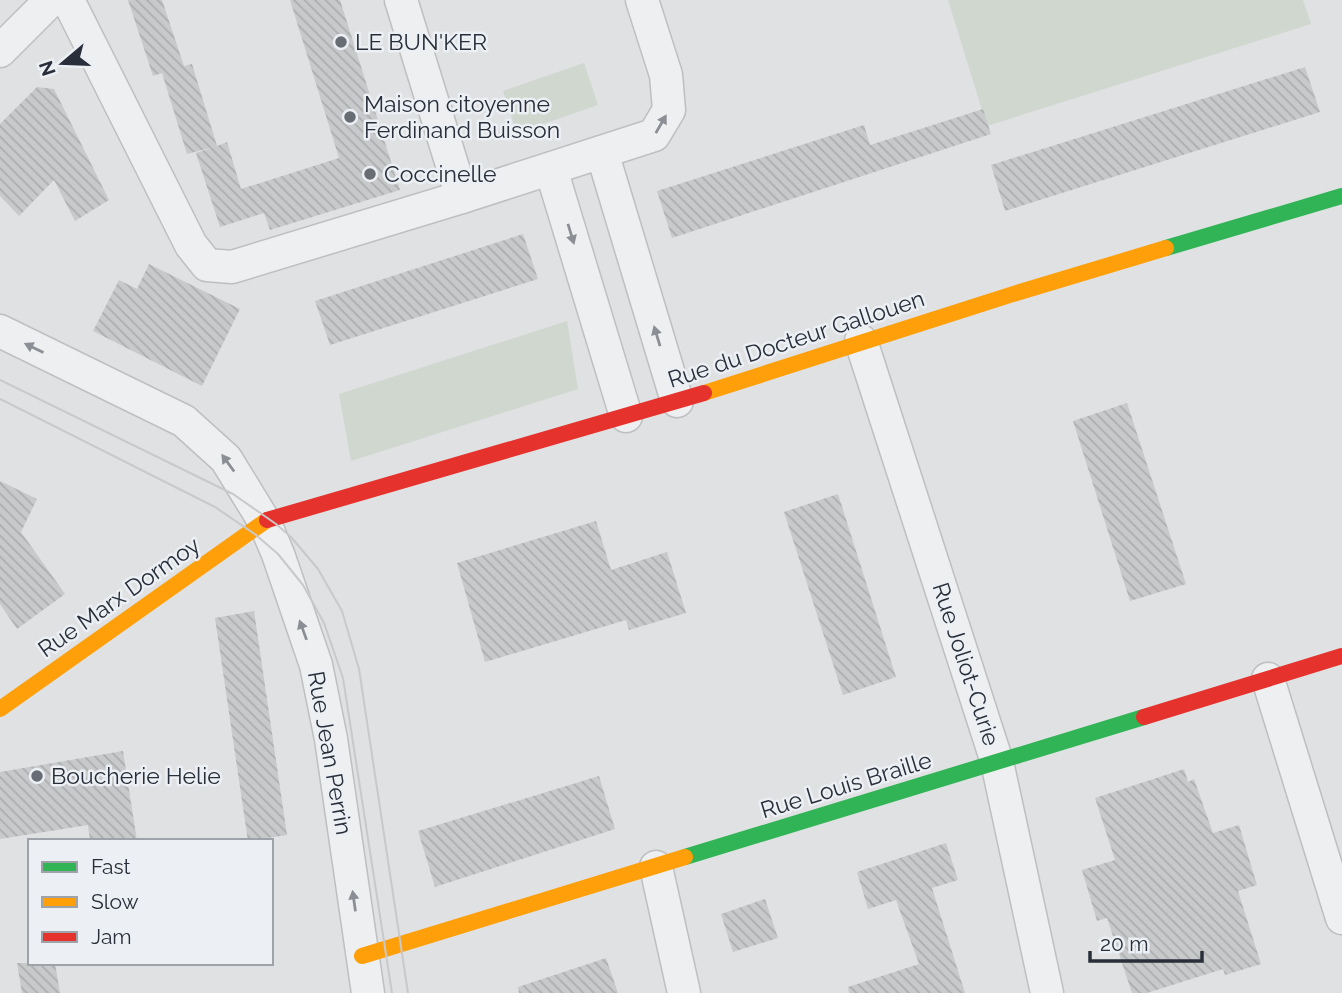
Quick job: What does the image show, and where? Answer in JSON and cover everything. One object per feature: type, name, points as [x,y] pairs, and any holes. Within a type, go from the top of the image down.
[{"type":"street","points":[[0,51],[51,0]]},
{"type":"street","points":[[68,0],[191,245],[208,265],[232,267],[654,135],[669,110],[666,75],[642,0]]},
{"type":"street","points":[[401,0],[462,197]]},
{"type":"street","points":[[602,152],[677,401]]},
{"type":"street","points":[[551,169],[626,416]]},
{"type":"street","name":"Rue du Docteur Gallouen","points":[[264,521],[677,401],[861,341],[1342,196]]},
{"type":"street","name":"Rue Jean Perrin","points":[[0,331],[184,421],[226,459],[264,521],[316,665],[331,739],[368,993]]},
{"type":"street","name":"Rue Joliot-Curie","points":[[861,341],[997,762],[1047,993]]},
{"type":"street","name":"Rue Marx Dormoy","points":[[0,709],[236,544],[264,521]]},
{"type":"street","name":"Rue Louis Braille","points":[[362,956],[1342,656]]},
{"type":"street","points":[[1268,679],[1342,918]]},
{"type":"street","points":[[656,867],[684,993]]},
{"type":"shaded area","points":[[948,0],[1303,0],[1311,24],[987,126]]},
{"type":"shaded area","points":[[584,63],[598,105],[517,133],[503,91]]},
{"type":"shaded area","points":[[567,321],[578,389],[351,461],[339,394]]},
{"type":"building","points":[[128,0],[162,0],[184,66],[192,64],[217,146],[227,142],[241,189],[339,158],[290,0],[340,0],[400,190],[270,230],[264,213],[220,227],[196,153],[214,147],[187,154],[162,73],[153,76]]},
{"type":"building","points":[[1305,67],[1320,112],[1005,211],[991,165]]},
{"type":"building","points":[[37,87],[54,89],[109,200],[75,221],[54,180],[19,216],[0,196],[0,124]]},
{"type":"building","points":[[983,109],[991,134],[672,238],[657,191],[864,125],[870,145]]},
{"type":"building","points":[[523,234],[538,279],[330,345],[315,301]]},
{"type":"building","points":[[149,264],[240,309],[202,386],[93,331],[119,280],[137,289]]},
{"type":"building","points":[[1127,403],[1186,584],[1130,601],[1073,421]]},
{"type":"building","points":[[0,481],[37,499],[21,532],[65,594],[17,629],[0,604]]},
{"type":"building","points":[[838,494],[896,677],[843,695],[784,512]]},
{"type":"building","points":[[596,521],[611,570],[667,552],[686,613],[629,630],[626,620],[485,662],[457,563]]},
{"type":"building","points":[[254,611],[287,835],[248,839],[215,618]]},
{"type":"building","points":[[123,751],[137,839],[90,839],[88,825],[0,839],[0,772]]},
{"type":"building","points":[[1184,769],[1188,782],[1194,779],[1213,833],[1239,825],[1257,885],[1238,891],[1261,964],[1225,975],[1223,969],[1147,993],[1132,993],[1107,918],[1097,921],[1082,870],[1115,860],[1095,798]]},
{"type":"building","points":[[599,776],[615,829],[435,887],[418,831]]},
{"type":"building","points":[[946,843],[958,880],[932,888],[965,993],[849,993],[848,987],[919,964],[896,900],[868,909],[857,872]]},
{"type":"building","points":[[765,899],[778,938],[733,952],[721,914]]},
{"type":"building","points":[[606,958],[618,993],[519,993],[518,987]]},
{"type":"building","points":[[17,963],[55,965],[60,993],[22,993]]},
{"type":"tram line","points":[[0,380],[233,494],[291,537],[318,569],[342,611],[359,669],[408,993]]},
{"type":"tram line","points":[[0,399],[215,507],[278,554],[303,585],[324,623],[343,678],[392,993]]},
{"type":"traffic: fast","points":[[1166,248],[1342,196]]},
{"type":"traffic: fast","points":[[685,857],[1144,717]]},
{"type":"traffic: slow","points":[[704,393],[1166,248]]},
{"type":"traffic: slow","points":[[0,709],[267,520]]},
{"type":"traffic: slow","points":[[362,956],[685,857]]},
{"type":"traffic: jam","points":[[267,520],[704,393]]},
{"type":"traffic: jam","points":[[1144,717],[1342,656]]},
{"type":"place","name":"LE BUN'KER","points":[[341,42]]},
{"type":"place","name":"Maison citoyenne Ferdinand Buisson","points":[[350,117]]},
{"type":"place","name":"Coccinelle","points":[[370,174]]},
{"type":"place","name":"Boucherie Helie","points":[[37,776]]}]
